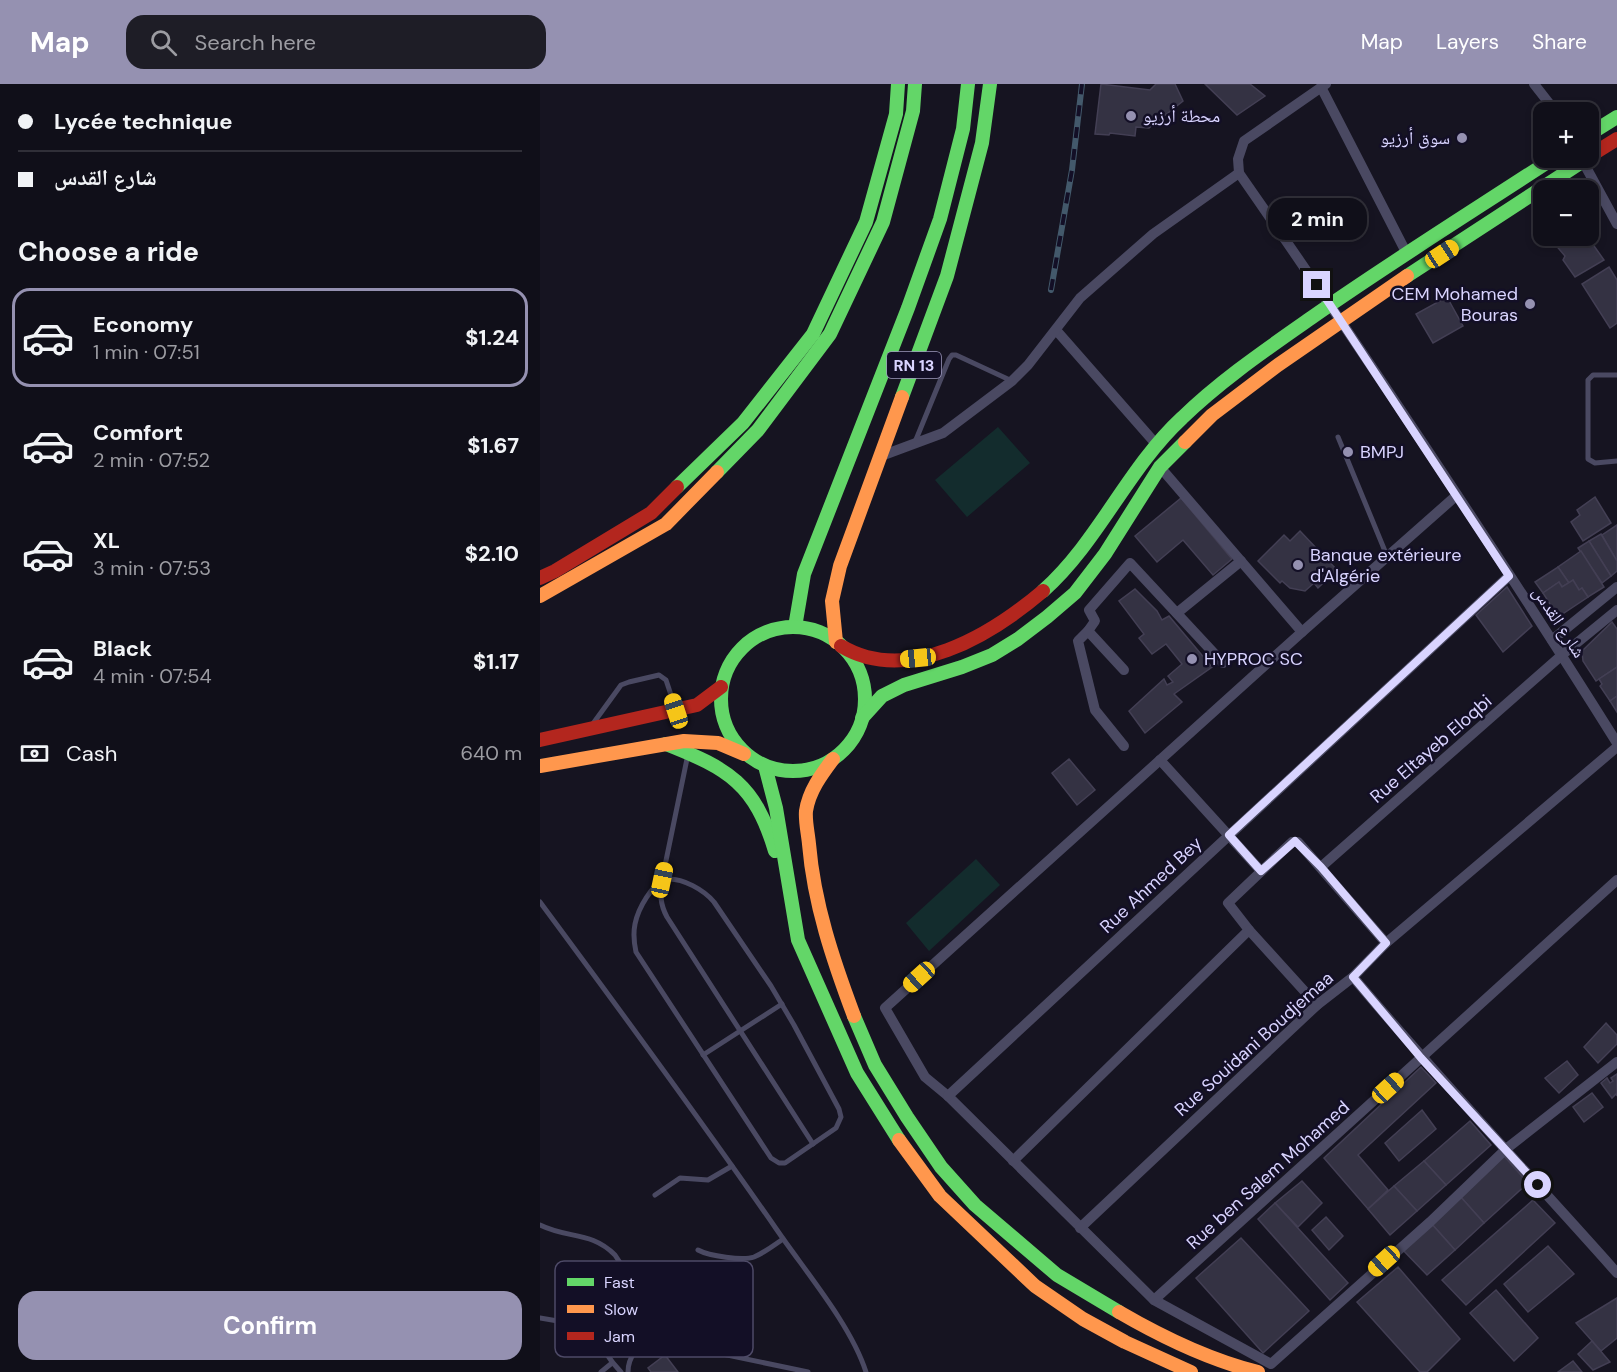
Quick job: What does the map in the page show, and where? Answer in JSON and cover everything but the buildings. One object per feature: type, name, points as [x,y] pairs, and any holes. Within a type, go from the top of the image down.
[{"type":"main road","points":[[540,579],[651,513],[744,423],[813,334],[866,222],[896,114],[898,84]]},
{"type":"main road","points":[[540,596],[666,524],[758,430],[830,334],[883,222],[913,111],[915,84]]},
{"type":"main road","name":"RN 13","points":[[795,627],[804,574],[940,219],[963,129],[968,84]]},
{"type":"main road","name":"RN 13","points":[[839,644],[832,601],[840,566],[947,276],[982,142],[990,84]]},
{"type":"main road","points":[[1599,128],[1617,117]]},
{"type":"main road","points":[[1599,150],[1617,139]]},
{"type":"main road","points":[[744,754],[729,735],[722,712],[722,687],[728,668],[739,651],[755,638],[774,630],[795,627],[810,629],[824,634],[859,656],[887,661],[918,658],[944,650],[998,624],[1052,582],[1084,546],[1156,444],[1195,404],[1330,304],[1539,168]]},
{"type":"main road","points":[[862,718],[882,696],[904,685],[962,668],[992,655],[1018,639],[1075,593],[1122,528],[1160,467],[1212,416],[1341,320],[1570,168]]},
{"type":"main road","points":[[1102,519],[1122,528]]},
{"type":"main road","points":[[540,766],[684,741],[718,743],[765,766],[788,772],[812,770],[833,759],[846,748],[856,734],[862,718],[865,699],[862,680],[854,662],[839,644]]},
{"type":"main road","points":[[540,740],[697,705],[722,687]]},
{"type":"main road","points":[[561,735],[566,760]]},
{"type":"main road","points":[[666,744],[712,763],[739,781],[756,800],[770,830],[798,940],[857,1073],[889,1126],[940,1196],[1035,1286],[1083,1319],[1125,1342],[1191,1372]]},
{"type":"main road","points":[[833,759],[813,787],[806,812],[810,858],[820,915],[837,972],[875,1065],[941,1167],[975,1205],[1057,1275],[1146,1328],[1238,1367],[1258,1372]]},
{"type":"main road","points":[[765,766],[776,808],[798,940]]},
{"type":"street","points":[[1534,84],[1548,102]]},
{"type":"street","points":[[881,456],[943,433],[1012,381],[1028,365],[1080,298],[1153,234],[1239,173],[1238,159],[1244,141],[1323,86],[1407,254]]},
{"type":"street","points":[[1590,168],[1617,225]]},
{"type":"street","name":"شارع القدس","points":[[1239,173],[1341,320],[1552,640],[1617,745]]},
{"type":"street","points":[[1056,330],[1156,444]]},
{"type":"street","points":[[1160,467],[1302,632]]},
{"type":"street","points":[[1456,495],[885,1008],[925,1077],[948,1096],[1154,1300],[1271,1364],[1430,1222],[1506,1149],[1617,1062]]},
{"type":"street","points":[[1177,613],[1241,561]]},
{"type":"street","points":[[1124,746],[1095,710],[1078,641],[1089,631],[1095,621],[1089,610],[1130,563],[1222,663]]},
{"type":"street","name":"Rue Ahmed Bey","points":[[948,1096],[1509,576]]},
{"type":"street","points":[[1552,640],[1617,587]]},
{"type":"street","name":"Rue Eltayeb Eloqbi","points":[[1321,867],[1617,610]]},
{"type":"street","points":[[1089,631],[1124,670]]},
{"type":"street","name":"Rue Souidani Boudjemaa","points":[[1080,1228],[1317,1005],[1353,977],[1386,943],[1617,745]]},
{"type":"street","points":[[1160,760],[1261,871]]},
{"type":"street","points":[[1317,1005],[1228,906],[1228,903],[1261,871],[1295,841],[1321,867],[1386,943]]},
{"type":"street","name":"Rue ben Salem Mohamed","points":[[1154,1300],[1617,880]]},
{"type":"street","points":[[1013,1161],[1249,930]]},
{"type":"street","points":[[1353,977],[1421,1058],[1617,1273]]},
{"type":"lane","points":[[914,443],[952,355],[1012,381]]},
{"type":"lane","points":[[1617,375],[1593,375],[1587,380],[1588,459],[1595,463],[1617,461]]},
{"type":"lane","points":[[1338,437],[1387,556]]},
{"type":"lane","points":[[589,729],[621,685],[659,675],[666,680],[676,711]]},
{"type":"lane","points":[[688,752],[660,892],[663,911],[813,1144]]},
{"type":"lane","points":[[662,880],[678,880],[710,897],[782,1004],[840,1113],[838,1125],[785,1163],[779,1163],[773,1161],[640,961],[634,943],[635,924],[657,884],[662,880]]},
{"type":"lane","points":[[540,902],[732,1166],[834,1311],[866,1372]]},
{"type":"lane","points":[[703,1055],[782,1004]]},
{"type":"lane","points":[[655,1196],[680,1178],[708,1180],[732,1166]]},
{"type":"lane","points":[[540,1225],[597,1240],[607,1246],[619,1261]]},
{"type":"lane","points":[[698,1250],[711,1255],[748,1258],[757,1256],[783,1239]]},
{"type":"lane","points":[[540,1318],[555,1321]]},
{"type":"lane","points":[[608,1357],[621,1372]]},
{"type":"lane","points":[[628,1372],[628,1364],[632,1357]]},
{"type":"lane","points":[[736,1357],[808,1372]]},
{"type":"lane","points":[[601,1372],[612,1363]]},
{"type":"green space","points":[[998,427],[1030,463],[967,517],[935,480]]},
{"type":"green space","points":[[976,859],[1000,885],[929,951],[906,923]]},
{"type":"railway","points":[[1051,290],[1072,170],[1082,84]]},
{"type":"traffic: fast","points":[[677,487],[743,423],[813,334],[866,222],[896,114],[898,84]]},
{"type":"traffic: fast","points":[[717,472],[758,430],[830,334],[883,222],[913,111],[915,84]]},
{"type":"traffic: fast","points":[[795,627],[804,574],[908,308],[940,219],[963,129],[968,84]]},
{"type":"traffic: fast","points":[[902,397],[947,276],[982,143],[990,84]]},
{"type":"traffic: fast","points":[[1599,128],[1617,117]]},
{"type":"traffic: fast","points":[[1043,591],[1081,550],[1163,438],[1212,391],[1261,353],[1341,297],[1539,168]]},
{"type":"traffic: fast","points":[[1407,276],[1573,168]]},
{"type":"traffic: fast","points":[[862,718],[882,696],[904,685],[992,655],[1047,617],[1075,593],[1105,554],[1160,467],[1185,442]]},
{"type":"traffic: fast","points":[[793,627],[820,633],[833,639],[844,648],[853,659],[859,672],[865,699],[859,726],[853,739],[844,750],[833,759],[820,765],[793,771],[766,765],[753,759],[742,750],[733,739],[727,726],[721,699],[727,672],[733,659],[742,648],[753,639],[766,633],[793,627]]},
{"type":"traffic: fast","points":[[666,744],[707,762],[737,782],[758,810],[775,851]]},
{"type":"traffic: fast","points":[[765,766],[776,808],[798,940],[857,1073],[899,1140]]},
{"type":"traffic: fast","points":[[854,1016],[875,1065],[907,1117],[941,1167],[975,1205],[1057,1275],[1119,1312]]},
{"type":"traffic: slow","points":[[1185,442],[1212,415],[1278,365],[1407,276]]},
{"type":"traffic: slow","points":[[836,642],[832,601],[840,566],[902,397]]},
{"type":"traffic: slow","points":[[540,596],[666,524],[717,472]]},
{"type":"traffic: slow","points":[[540,766],[684,741],[718,743],[744,754]]},
{"type":"traffic: slow","points":[[833,759],[813,790],[806,811],[806,819],[820,910],[854,1016]]},
{"type":"traffic: slow","points":[[899,1140],[940,1196],[1035,1286],[1083,1319],[1125,1342],[1191,1372]]},
{"type":"traffic: slow","points":[[1119,1312],[1186,1347],[1258,1372]]},
{"type":"traffic: jam","points":[[1599,150],[1617,139]]},
{"type":"traffic: jam","points":[[540,578],[651,513],[677,487]]},
{"type":"traffic: jam","points":[[841,646],[867,657],[894,660],[921,658],[948,650],[974,638],[999,624],[1043,591]]},
{"type":"traffic: jam","points":[[540,740],[697,705],[721,687]]},
{"type":"place","name":"محطة أرزيو","points":[[1131,116]]},
{"type":"place","name":"سوق أرزيو","points":[[1462,138]]},
{"type":"place","name":"CEM Mohamed Bouras","points":[[1530,304]]},
{"type":"place","name":"BMPJ","points":[[1348,452]]},
{"type":"place","name":"Banque extérieure d'Algérie","points":[[1298,565]]},
{"type":"place","name":"HYPROC SC","points":[[1192,659]]},
{"type":"route","points":[[1317,285],[1509,576],[1229,835],[1261,871],[1295,841],[1321,867],[1386,943],[1353,977],[1421,1058],[1538,1185]]}]
